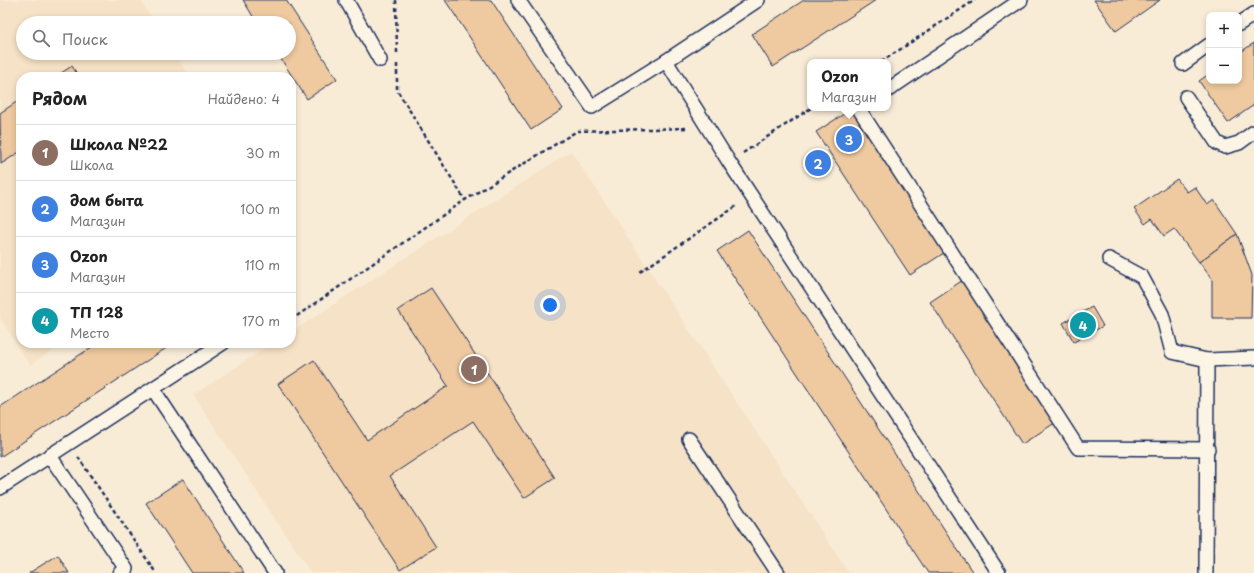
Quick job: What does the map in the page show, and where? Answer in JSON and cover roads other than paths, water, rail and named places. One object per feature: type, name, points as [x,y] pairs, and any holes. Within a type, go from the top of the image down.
[{"type":"lane","points":[[346,0],[380,60]]},
{"type":"lane","points":[[518,0],[592,107],[666,61],[758,0]]},
{"type":"lane","points":[[891,88],[1021,0]]},
{"type":"lane","points":[[1242,22],[1254,14]]},
{"type":"lane","points":[[1183,64],[1206,47]]},
{"type":"lane","points":[[666,61],[729,162],[999,573]]},
{"type":"lane","points":[[1186,97],[1217,143],[1225,147],[1239,143],[1254,132]]},
{"type":"lane","points":[[861,111],[1078,448],[1208,449]]},
{"type":"lane","points":[[1110,259],[1142,277],[1162,314],[1172,352],[1208,360],[1254,358]]},
{"type":"lane","points":[[0,488],[215,348]]},
{"type":"lane","points":[[1206,573],[1208,360]]},
{"type":"lane","points":[[153,388],[275,573]]},
{"type":"lane","points":[[689,439],[778,573]]},
{"type":"lane","points":[[50,456],[126,569],[120,573]]},
{"type":"place","name":"Ozon","points":[[849,139]]},
{"type":"place","name":"дом быта","points":[[818,163]]},
{"type":"place","name":"ТП 128","points":[[1083,325]]},
{"type":"place","name":"Школа №22","points":[[474,369]]}]
